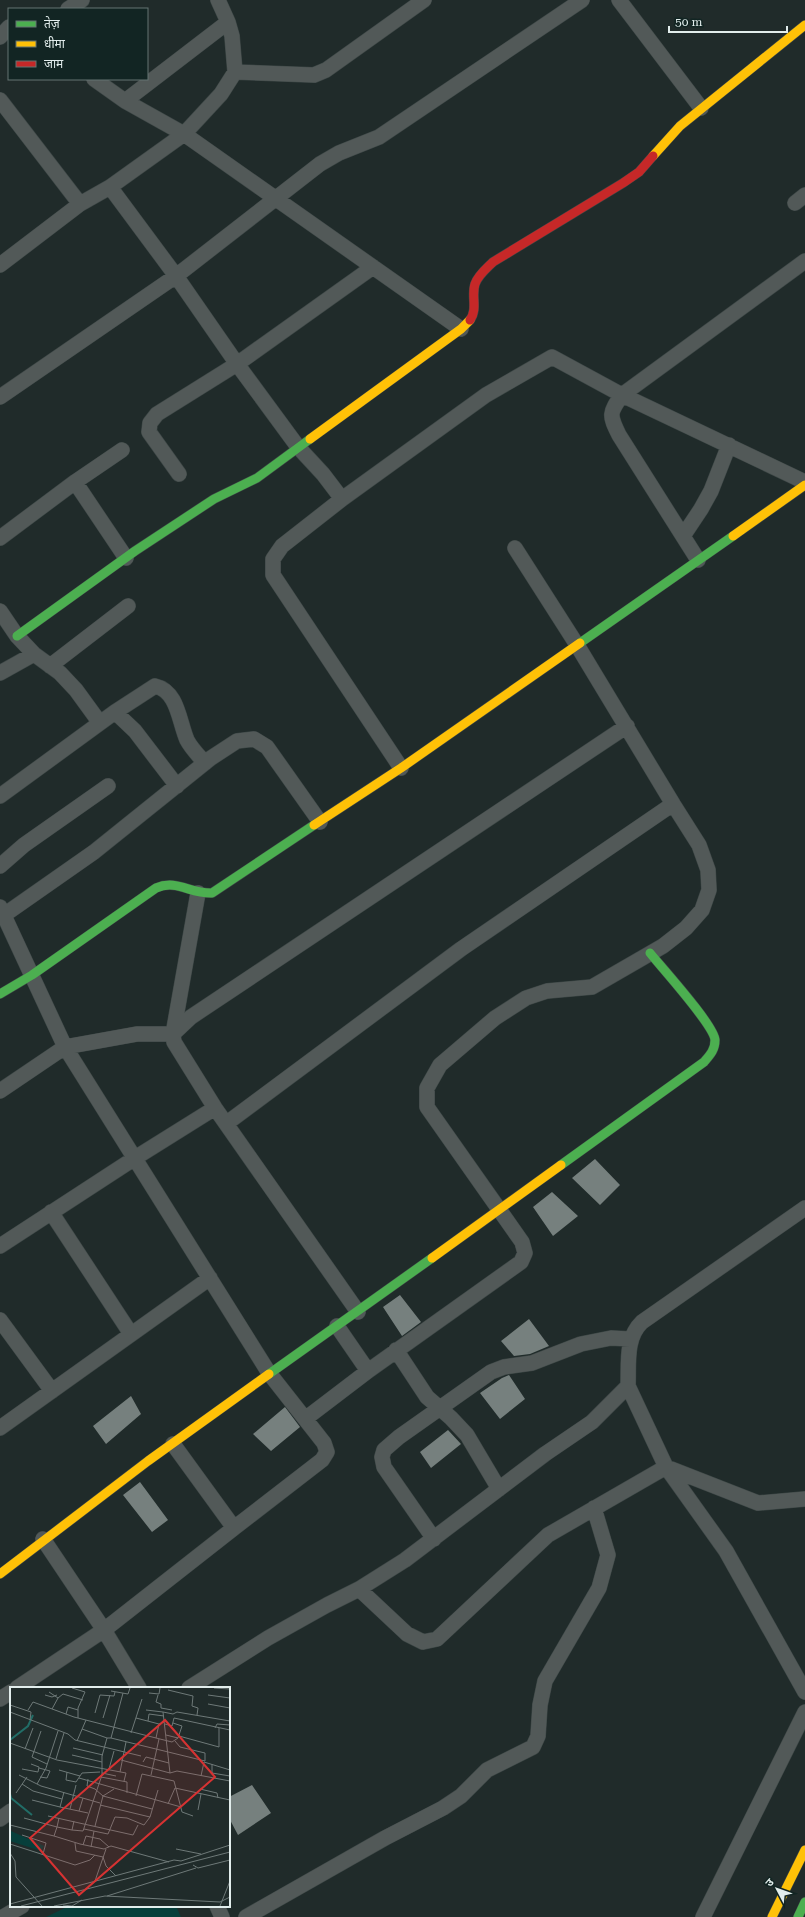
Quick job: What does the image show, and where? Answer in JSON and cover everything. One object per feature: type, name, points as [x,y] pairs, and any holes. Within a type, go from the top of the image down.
[{"type":"main road","points":[[17,636],[126,558],[214,499],[257,478],[461,329],[471,319],[474,312],[475,284],[482,273],[493,262],[639,172],[680,126],[805,25]]},
{"type":"main road","points":[[0,994],[32,975],[156,888],[166,883],[179,885],[198,893],[212,893],[401,768],[805,485]]},
{"type":"main road","points":[[0,1574],[269,1373],[358,1312],[497,1209],[704,1062],[713,1051],[715,1039],[704,1019],[650,953]]},
{"type":"main road","points":[[772,1917],[805,1850]]},
{"type":"main road","points":[[798,1917],[805,1902]]},
{"type":"street","points":[[70,8],[82,0]]},
{"type":"street","points":[[0,265],[80,204],[110,187],[184,134],[221,94],[235,72],[232,36],[228,22],[218,0]]},
{"type":"street","points":[[235,72],[314,75],[326,70],[424,0]]},
{"type":"street","points":[[0,397],[176,276],[320,164],[339,153],[379,137],[582,0]]},
{"type":"street","points":[[619,0],[701,108]]},
{"type":"street","points":[[0,16],[8,22]]},
{"type":"street","points":[[125,101],[228,22]]},
{"type":"street","points":[[0,37],[8,28]]},
{"type":"street","points":[[95,80],[125,101],[184,134],[461,329]]},
{"type":"street","points":[[0,100],[80,204]]},
{"type":"street","points":[[110,187],[176,276],[236,364],[298,447],[323,474],[342,499]]},
{"type":"street","points":[[698,560],[619,435],[611,419],[612,410],[622,395],[805,260]]},
{"type":"street","points":[[179,474],[149,432],[150,423],[157,414],[236,364],[373,267]]},
{"type":"street","points":[[401,768],[273,575],[273,559],[282,546],[342,499],[486,395],[552,357],[622,395],[805,482]]},
{"type":"street","points":[[683,536],[711,491],[729,445]]},
{"type":"street","points":[[0,538],[75,482],[122,450]]},
{"type":"street","points":[[75,482],[126,558]]},
{"type":"street","points":[[305,1419],[396,1350],[521,1262],[525,1253],[522,1242],[497,1209],[427,1107],[428,1088],[440,1065],[495,1018],[526,998],[547,991],[592,988],[650,953],[686,928],[702,910],[709,890],[708,870],[698,845],[627,726],[515,548]]},
{"type":"street","points":[[50,666],[128,606]]},
{"type":"street","points":[[0,611],[17,636],[34,654],[60,673],[76,690],[100,723]]},
{"type":"street","points":[[0,673],[34,654]]},
{"type":"street","points":[[0,796],[115,712],[154,686],[160,687],[177,707],[188,742],[205,763]]},
{"type":"street","points":[[115,712],[135,731],[177,786]]},
{"type":"street","points":[[0,1091],[65,1047],[137,1034],[173,1034],[190,1017],[627,726]]},
{"type":"street","points":[[18,1687],[104,1630],[322,1460],[326,1452],[324,1443],[269,1373],[65,1047],[50,1018],[2,911],[94,852],[205,763],[237,741],[254,739],[267,747],[320,822]]},
{"type":"street","points":[[0,866],[24,845],[108,786]]},
{"type":"street","points":[[227,1123],[461,949],[673,804]]},
{"type":"street","points":[[198,893],[173,1034],[174,1042],[215,1108],[227,1123],[358,1312]]},
{"type":"street","points":[[0,1246],[215,1108]]},
{"type":"street","points":[[805,1208],[634,1329],[630,1339],[628,1386],[666,1467],[726,1551],[805,1692]]},
{"type":"street","points":[[51,1212],[131,1334]]},
{"type":"street","points":[[0,1428],[210,1278]]},
{"type":"street","points":[[0,1320],[52,1391]]},
{"type":"street","points":[[337,1326],[368,1371]]},
{"type":"street","points":[[434,1539],[384,1467],[382,1458],[384,1450],[399,1437],[491,1372],[504,1367],[532,1363],[581,1344],[611,1338],[630,1339]]},
{"type":"street","points":[[396,1350],[427,1397],[451,1418],[467,1435],[499,1489]]},
{"type":"street","points":[[191,1687],[268,1638],[359,1589],[405,1560],[499,1489],[592,1422],[628,1386]]},
{"type":"street","points":[[173,1444],[234,1528]]},
{"type":"street","points":[[666,1467],[758,1503],[805,1499]]},
{"type":"street","points":[[359,1589],[407,1634],[423,1642],[437,1639],[548,1535],[666,1467]]},
{"type":"street","points":[[246,1917],[385,1838],[443,1808],[461,1796],[487,1770],[533,1747],[538,1736],[540,1705],[545,1681],[564,1651],[599,1588],[608,1555],[594,1508]]},
{"type":"street","points":[[44,1540],[104,1630],[138,1687]]},
{"type":"street","points":[[0,1699],[10,1693]]},
{"type":"street","points":[[703,1917],[805,1712]]},
{"type":"street","points":[[0,1819],[10,1812]]},
{"type":"street","points":[[3,1917],[20,1907]]},
{"type":"street","points":[[217,1907],[222,1917]]},
{"type":"shaded area","points":[[67,1907],[176,1907],[181,1917],[46,1917]]},
{"type":"building","points":[[595,1159],[620,1185],[600,1205],[572,1178]]},
{"type":"building","points":[[552,1192],[578,1216],[553,1236],[533,1207]]},
{"type":"building","points":[[400,1295],[421,1322],[402,1336],[383,1307]]},
{"type":"building","points":[[529,1319],[549,1346],[530,1354],[514,1356],[501,1341]]},
{"type":"building","points":[[509,1375],[525,1399],[500,1419],[480,1393]]},
{"type":"building","points":[[131,1396],[141,1414],[106,1444],[93,1426]]},
{"type":"building","points":[[285,1407],[300,1427],[271,1451],[253,1434]]},
{"type":"building","points":[[448,1430],[461,1444],[431,1468],[420,1452]]},
{"type":"building","points":[[140,1482],[168,1520],[152,1532],[123,1495]]},
{"type":"building","points":[[252,1785],[271,1813],[238,1835],[230,1820],[230,1796]]},
{"type":"traffic: fast","points":[[17,636],[135,551],[214,499],[257,478],[310,439]]},
{"type":"traffic: fast","points":[[580,643],[733,536]]},
{"type":"traffic: fast","points":[[0,994],[32,975],[156,888],[171,885],[204,893],[212,893],[314,825]]},
{"type":"traffic: fast","points":[[561,1165],[704,1062],[713,1050],[715,1040],[706,1022],[687,996],[650,953]]},
{"type":"traffic: fast","points":[[269,1374],[432,1258]]},
{"type":"traffic: fast","points":[[798,1917],[805,1902]]},
{"type":"traffic: slow","points":[[653,156],[680,126],[805,25]]},
{"type":"traffic: slow","points":[[310,439],[461,329],[470,320]]},
{"type":"traffic: slow","points":[[733,536],[805,485]]},
{"type":"traffic: slow","points":[[314,825],[401,768],[580,643]]},
{"type":"traffic: slow","points":[[432,1258],[561,1165]]},
{"type":"traffic: slow","points":[[0,1574],[148,1461],[269,1374]]},
{"type":"traffic: slow","points":[[772,1917],[805,1850]]},
{"type":"traffic: jam","points":[[470,320],[474,311],[474,289],[476,281],[493,262],[623,183],[639,172],[653,156]]}]
